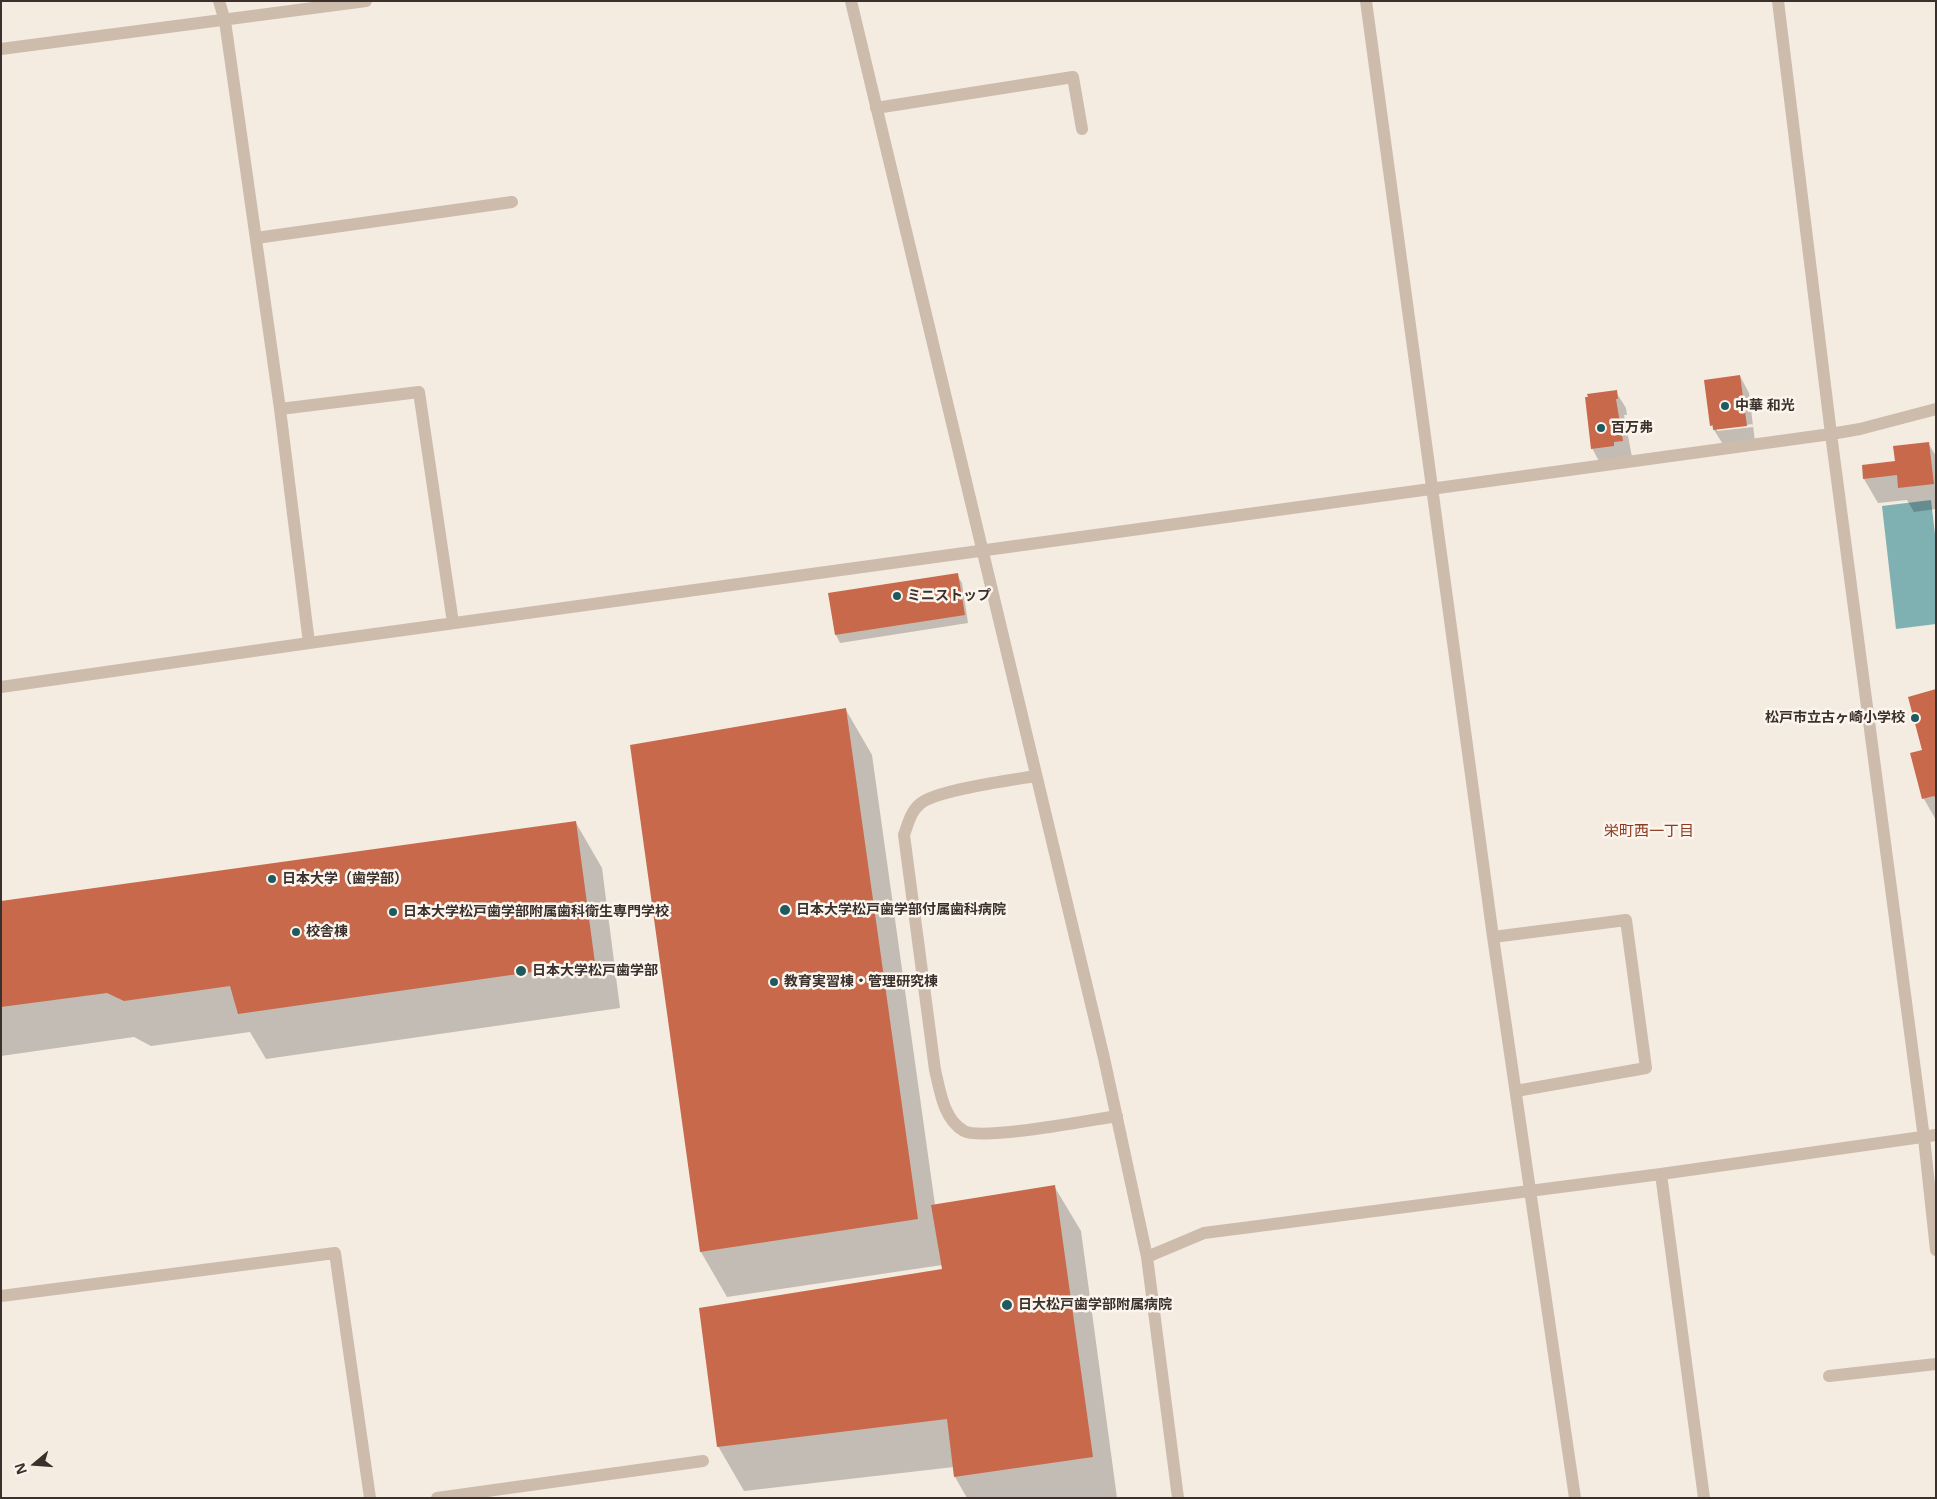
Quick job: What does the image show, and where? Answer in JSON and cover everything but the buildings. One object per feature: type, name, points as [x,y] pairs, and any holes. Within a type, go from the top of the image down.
[{"type":"street","points":[[219,1],[225,21],[280,409],[309,643]]},
{"type":"street","points":[[1,48],[225,21],[366,1]]},
{"type":"street","points":[[851,1],[1117,1116],[1147,1257],[1178,1498]]},
{"type":"street","points":[[1366,1],[1493,937],[1575,1498]]},
{"type":"street","points":[[1778,1],[1831,434],[1930,1137],[1936,1250]]},
{"type":"street","points":[[876,108],[1073,77],[1082,129]]},
{"type":"street","points":[[256,238],[512,202]]},
{"type":"street","points":[[280,409],[419,392],[453,624]]},
{"type":"street","points":[[1,687],[1831,434],[1860,429],[1936,409]]},
{"type":"street","points":[[1036,776],[943,794],[920,803],[911,815],[904,834],[935,1070],[943,1102],[951,1118],[964,1131],[990,1135],[1117,1116]]},
{"type":"street","points":[[1493,937],[1626,920],[1646,1068],[1516,1091]]},
{"type":"street","points":[[1147,1257],[1204,1233],[1662,1174],[1930,1137]]},
{"type":"street","points":[[1662,1174],[1704,1498]]},
{"type":"street","points":[[1,1296],[335,1253],[370,1498]]},
{"type":"street","points":[[1829,1376],[1936,1364]]},
{"type":"street","points":[[437,1498],[703,1461]]},
{"type":"water","points":[[1931,500],[1936,543],[1936,624],[1896,629],[1882,506]]},
{"type":"place","name":"中華 和光","points":[[1725,406]]},
{"type":"place","name":"百万弗","points":[[1601,428]]},
{"type":"place","name":"ミニストップ","points":[[897,596]]},
{"type":"place","name":"松戸市立古ヶ崎小学校","points":[[1915,718]]},
{"type":"place","name":"日本大学（歯学部）","points":[[272,879]]},
{"type":"place","name":"日本大学松戸歯学部付属歯科病院","points":[[785,910]]},
{"type":"place","name":"日本大学松戸歯学部附属歯科衛生専門学校","points":[[393,912]]},
{"type":"place","name":"校舎棟","points":[[296,932]]},
{"type":"place","name":"日本大学松戸歯学部","points":[[521,971]]},
{"type":"place","name":"教育実習棟・管理研究棟","points":[[774,982]]},
{"type":"place","name":"日大松戸歯学部附属病院","points":[[1007,1305]]},
{"type":"district","name":"栄町西一丁目","points":[[1649,832]]}]
